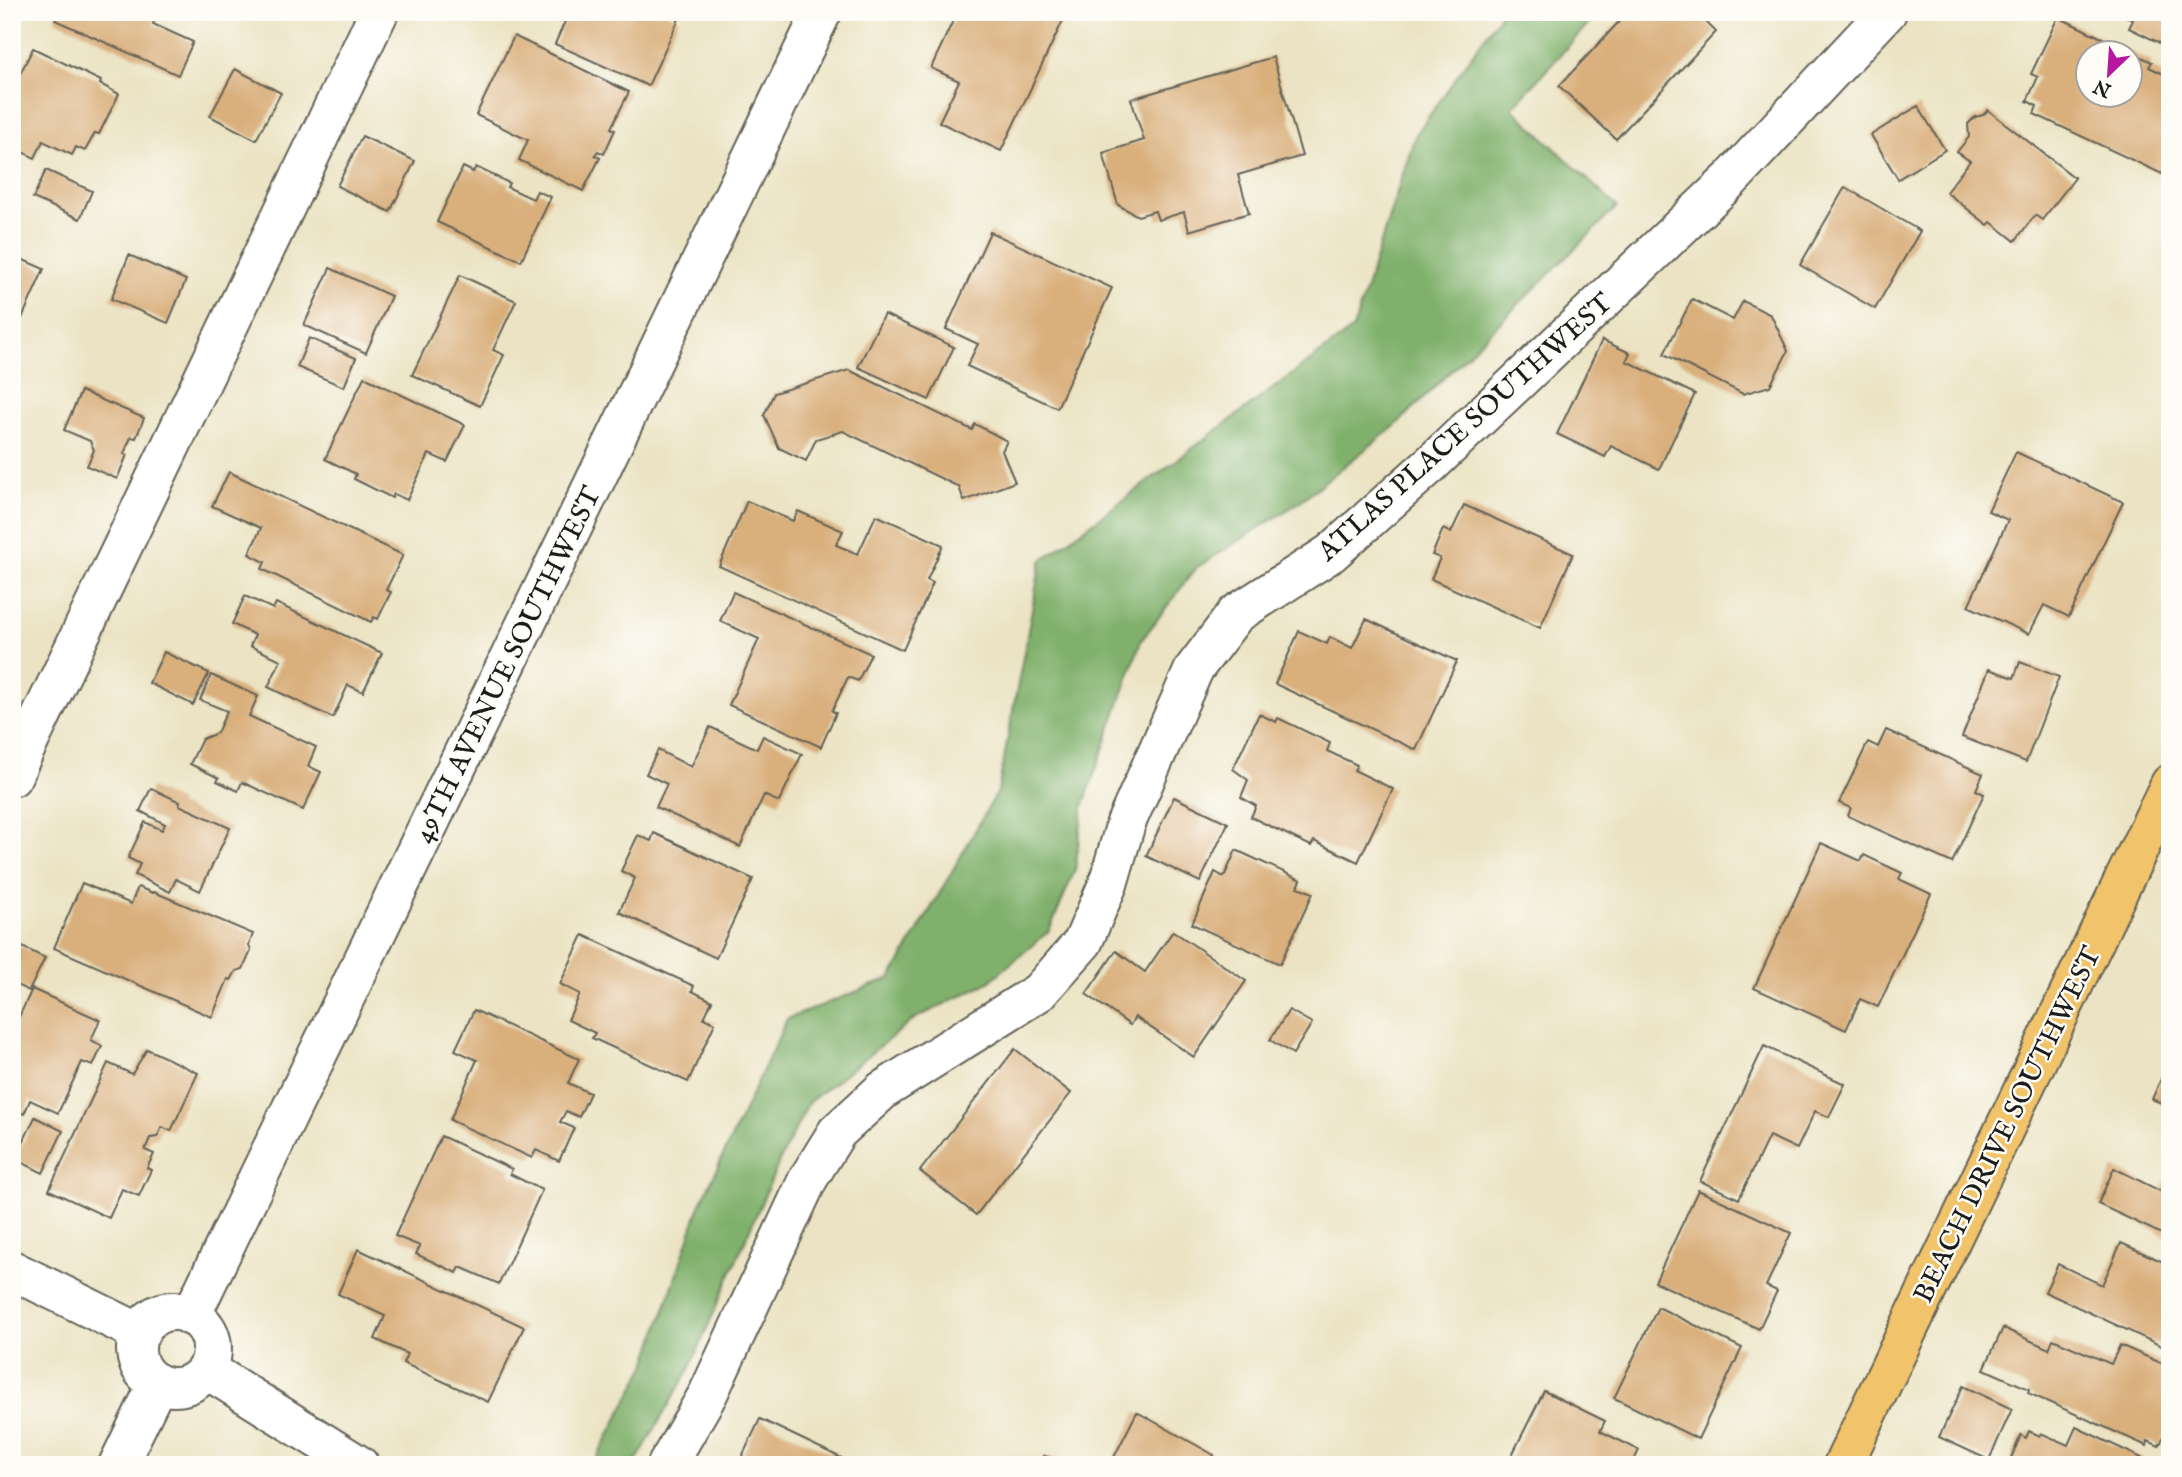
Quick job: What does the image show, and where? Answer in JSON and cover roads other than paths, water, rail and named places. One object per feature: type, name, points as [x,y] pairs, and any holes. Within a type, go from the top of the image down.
[{"type":"main road","name":"BEACH DRIVE SOUTHWEST","points":[[1843,1465],[2170,783]]},
{"type":"street","points":[[12,777],[379,12]]},
{"type":"street","name":"49TH AVENUE SOUTHWEST","points":[[191,1315],[822,12]]},
{"type":"street","name":"ATLAS PLACE SOUTHWEST","points":[[667,1465],[708,1394],[808,1179],[837,1132],[883,1090],[1039,992],[1083,942],[1108,884],[1126,823],[1194,669],[1236,614],[1331,553],[1432,463],[1731,179],[1886,12]]},
{"type":"street","points":[[12,1270],[140,1333]]},
{"type":"street","points":[[173,1311],[191,1315],[206,1329],[211,1341],[212,1354],[206,1369],[189,1384],[177,1386],[158,1383],[145,1373],[139,1363],[136,1351],[140,1333],[149,1320],[160,1314],[173,1311]]},
{"type":"street","points":[[206,1369],[359,1465]]},
{"type":"street","points":[[118,1465],[158,1383]]}]
